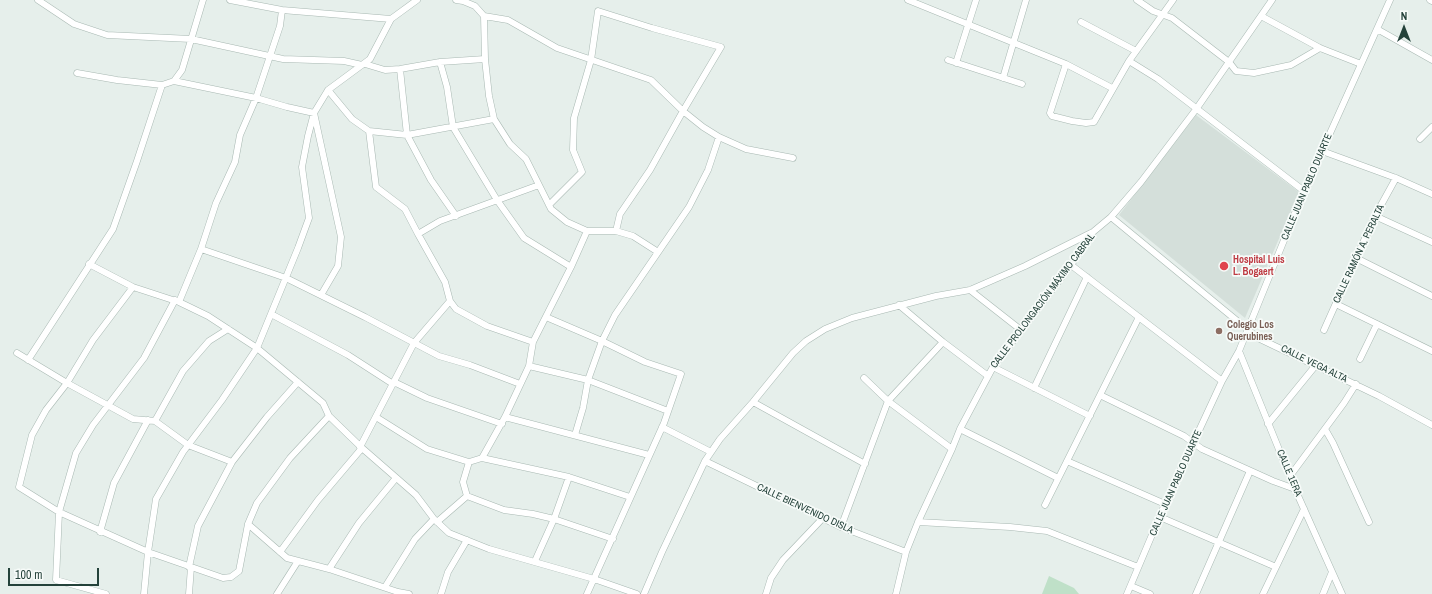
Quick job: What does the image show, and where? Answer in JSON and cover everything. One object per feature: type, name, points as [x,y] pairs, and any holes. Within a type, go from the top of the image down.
[{"type":"street","points":[[38,0],[74,24],[107,35],[191,39],[284,60],[344,61],[385,70],[440,62],[485,59]]},
{"type":"street","points":[[174,81],[182,70],[203,0]]},
{"type":"street","points":[[230,0],[282,10],[391,19]]},
{"type":"street","points":[[144,594],[148,552],[156,499],[188,445],[222,400],[257,348],[309,218],[302,167],[314,113],[328,90],[370,60],[391,19],[417,0]]},
{"type":"street","points":[[456,0],[475,6],[484,16],[508,20],[558,48],[651,80],[682,111],[703,128],[719,137],[746,149],[793,158]]},
{"type":"street","points":[[908,0],[925,3],[968,24],[1066,64],[1112,88]]},
{"type":"street","points":[[956,62],[976,0]]},
{"type":"street","points":[[1003,78],[1026,0]]},
{"type":"street","points":[[1137,0],[1153,11],[1163,13],[1172,18],[1229,62],[1236,71],[1254,73],[1291,65],[1320,48]]},
{"type":"street","points":[[1066,64],[1050,113],[1052,116],[1079,123],[1091,122],[1095,120],[1112,88],[1129,61],[1173,0]]},
{"type":"street","name":"CALLE PROLONGACIÓN MÁXIMO CABRAL","points":[[896,594],[906,552],[918,522],[960,429],[993,367],[1093,232],[1111,217],[1141,182],[1196,108],[1272,0]]},
{"type":"street","name":"CALLE JUAN PABLO DUARTE","points":[[1128,594],[1165,504],[1222,381],[1239,351],[1304,190],[1390,0]]},
{"type":"street","points":[[106,594],[56,580],[59,512],[76,453],[107,405],[144,358],[177,301],[201,249],[216,203],[235,162],[240,136],[256,98],[280,26],[282,10]]},
{"type":"street","points":[[549,205],[582,172],[573,150],[574,118],[591,60],[598,11],[721,47],[682,111],[650,170],[620,214],[616,231]]},
{"type":"street","points":[[484,16],[485,59],[489,96],[494,119],[510,144],[526,159],[551,209],[567,222],[587,231],[616,231],[633,236],[658,252]]},
{"type":"street","points":[[1261,16],[1320,48],[1361,64]]},
{"type":"street","points":[[1081,22],[1136,51]]},
{"type":"street","points":[[1377,29],[1432,60]]},
{"type":"street","points":[[948,60],[1022,84]]},
{"type":"street","points":[[1129,61],[1158,79],[1304,190]]},
{"type":"street","points":[[440,62],[447,87],[453,127],[497,200],[524,238],[571,267]]},
{"type":"street","points":[[400,69],[407,135],[431,180],[456,216]]},
{"type":"street","points":[[77,73],[117,80],[162,85],[174,81],[256,98],[314,113]]},
{"type":"street","points":[[28,360],[113,229],[162,85]]},
{"type":"street","points":[[328,90],[352,119],[369,131],[407,135],[494,119]]},
{"type":"street","points":[[314,113],[341,237],[338,266],[321,295]]},
{"type":"street","points":[[1420,138],[1431,130]]},
{"type":"street","points":[[369,131],[376,187],[405,209],[445,282],[450,300],[456,309],[487,326],[533,342]]},
{"type":"street","points":[[575,435],[588,380],[602,341],[615,315],[689,207],[708,170],[719,137]]},
{"type":"street","points":[[1322,151],[1396,178],[1432,194]]},
{"type":"street","name":"CALLE RAMÓN A. PERALTA","points":[[1324,330],[1375,216],[1396,178]]},
{"type":"street","points":[[418,234],[440,221],[539,185]]},
{"type":"street","points":[[1375,216],[1432,242]]},
{"type":"street","name":"CALLE VEGA ALTA","points":[[1111,217],[1248,328],[1258,338],[1356,384],[1432,425]]},
{"type":"street","points":[[482,458],[502,424],[529,366],[533,342],[571,267],[587,231]]},
{"type":"street","points":[[652,594],[645,593],[662,552],[705,461],[720,439],[753,402],[793,353],[806,341],[826,329],[852,318],[936,296],[970,290],[1025,266],[1093,232]]},
{"type":"street","points":[[201,249],[286,278],[439,356],[470,365],[520,384]]},
{"type":"street","points":[[1356,258],[1432,296]]},
{"type":"street","points":[[89,264],[133,287],[177,301],[208,316],[257,348],[323,403],[329,416],[361,448],[416,495],[435,521],[450,533],[489,549],[535,561],[638,594]]},
{"type":"street","points":[[1070,265],[1139,316],[1222,381]]},
{"type":"street","points":[[1034,388],[1087,277]]},
{"type":"street","points":[[133,287],[93,340],[67,383],[46,410],[32,435],[19,487],[59,512],[100,532],[148,552],[190,567],[223,578],[231,577],[239,571],[248,524],[257,503],[290,458],[329,416]]},
{"type":"street","points":[[970,290],[1021,330]]},
{"type":"street","points":[[280,552],[318,500],[361,448],[414,343],[450,300]]},
{"type":"street","points":[[1336,304],[1432,351]]},
{"type":"street","points":[[899,305],[943,342],[988,376]]},
{"type":"street","points":[[271,314],[348,355],[394,383],[427,398],[502,424]]},
{"type":"street","points":[[1045,505],[1139,316]]},
{"type":"street","points":[[546,317],[602,341],[645,362],[681,374],[662,427],[587,594]]},
{"type":"street","points":[[1360,360],[1377,324]]},
{"type":"street","points":[[155,421],[182,371],[209,340],[228,329]]},
{"type":"street","points":[[841,527],[866,464],[888,401],[943,342]]},
{"type":"street","name":"CALLE 1ERA","points":[[1239,351],[1295,490],[1342,594]]},
{"type":"street","points":[[16,353],[133,419],[155,421],[188,445],[232,462]]},
{"type":"street","points":[[1268,424],[1316,365]]},
{"type":"street","points":[[529,366],[588,380],[668,411]]},
{"type":"street","points":[[993,367],[1090,416]]},
{"type":"street","points":[[864,378],[888,401],[952,449]]},
{"type":"street","points":[[189,594],[190,567],[198,526],[232,462],[267,417],[298,382]]},
{"type":"street","points":[[1290,476],[1351,394],[1356,384]]},
{"type":"street","points":[[1100,395],[1184,436],[1202,449],[1295,490]]},
{"type":"street","points":[[753,402],[866,464]]},
{"type":"street","points":[[376,416],[427,449],[469,462],[482,458],[568,477],[630,497]]},
{"type":"street","points":[[505,417],[649,455]]},
{"type":"street","points":[[100,532],[114,483],[148,420]]},
{"type":"street","points":[[662,427],[711,452]]},
{"type":"street","points":[[960,429],[1058,478]]},
{"type":"street","points":[[1325,429],[1333,443],[1369,522]]},
{"type":"street","name":"CALLE BIENVENIDO DISLA","points":[[705,461],[841,527],[906,552]]},
{"type":"street","points":[[1067,461],[1165,504]]},
{"type":"street","points":[[467,496],[463,482],[469,462]]},
{"type":"street","points":[[1196,594],[1250,471]]},
{"type":"street","points":[[535,561],[554,519],[568,477]]},
{"type":"street","points":[[329,568],[359,523],[396,478]]},
{"type":"street","points":[[467,496],[504,510],[533,514],[554,519],[613,539]]},
{"type":"street","points":[[385,587],[416,539],[435,521],[467,496]]},
{"type":"street","points":[[1263,594],[1304,509]]},
{"type":"street","points":[[1160,517],[1276,567]]},
{"type":"street","points":[[766,594],[771,578],[783,560],[823,518]]},
{"type":"street","points":[[918,522],[1010,527],[1047,531],[1138,567]]},
{"type":"street","points":[[248,524],[287,558],[329,568],[385,587],[398,593],[409,594]]},
{"type":"street","points":[[441,594],[448,572],[467,540]]},
{"type":"street","points":[[277,594],[298,561]]},
{"type":"street","points":[[1323,594],[1332,572]]},
{"type":"street","points":[[1131,586],[1150,594]]},
{"type":"shaded area","name":"Hospital Luis L. Bogaert","points":[[1196,115],[1299,192],[1245,318],[1119,215]]},
{"type":"green space","points":[[1049,576],[1074,588],[1079,594],[1042,594]]},
{"type":"place","name":"Hospital Luis L. Bogaert","points":[[1224,266]]},
{"type":"place","name":"Colegio Los Querubines","points":[[1219,331]]}]
